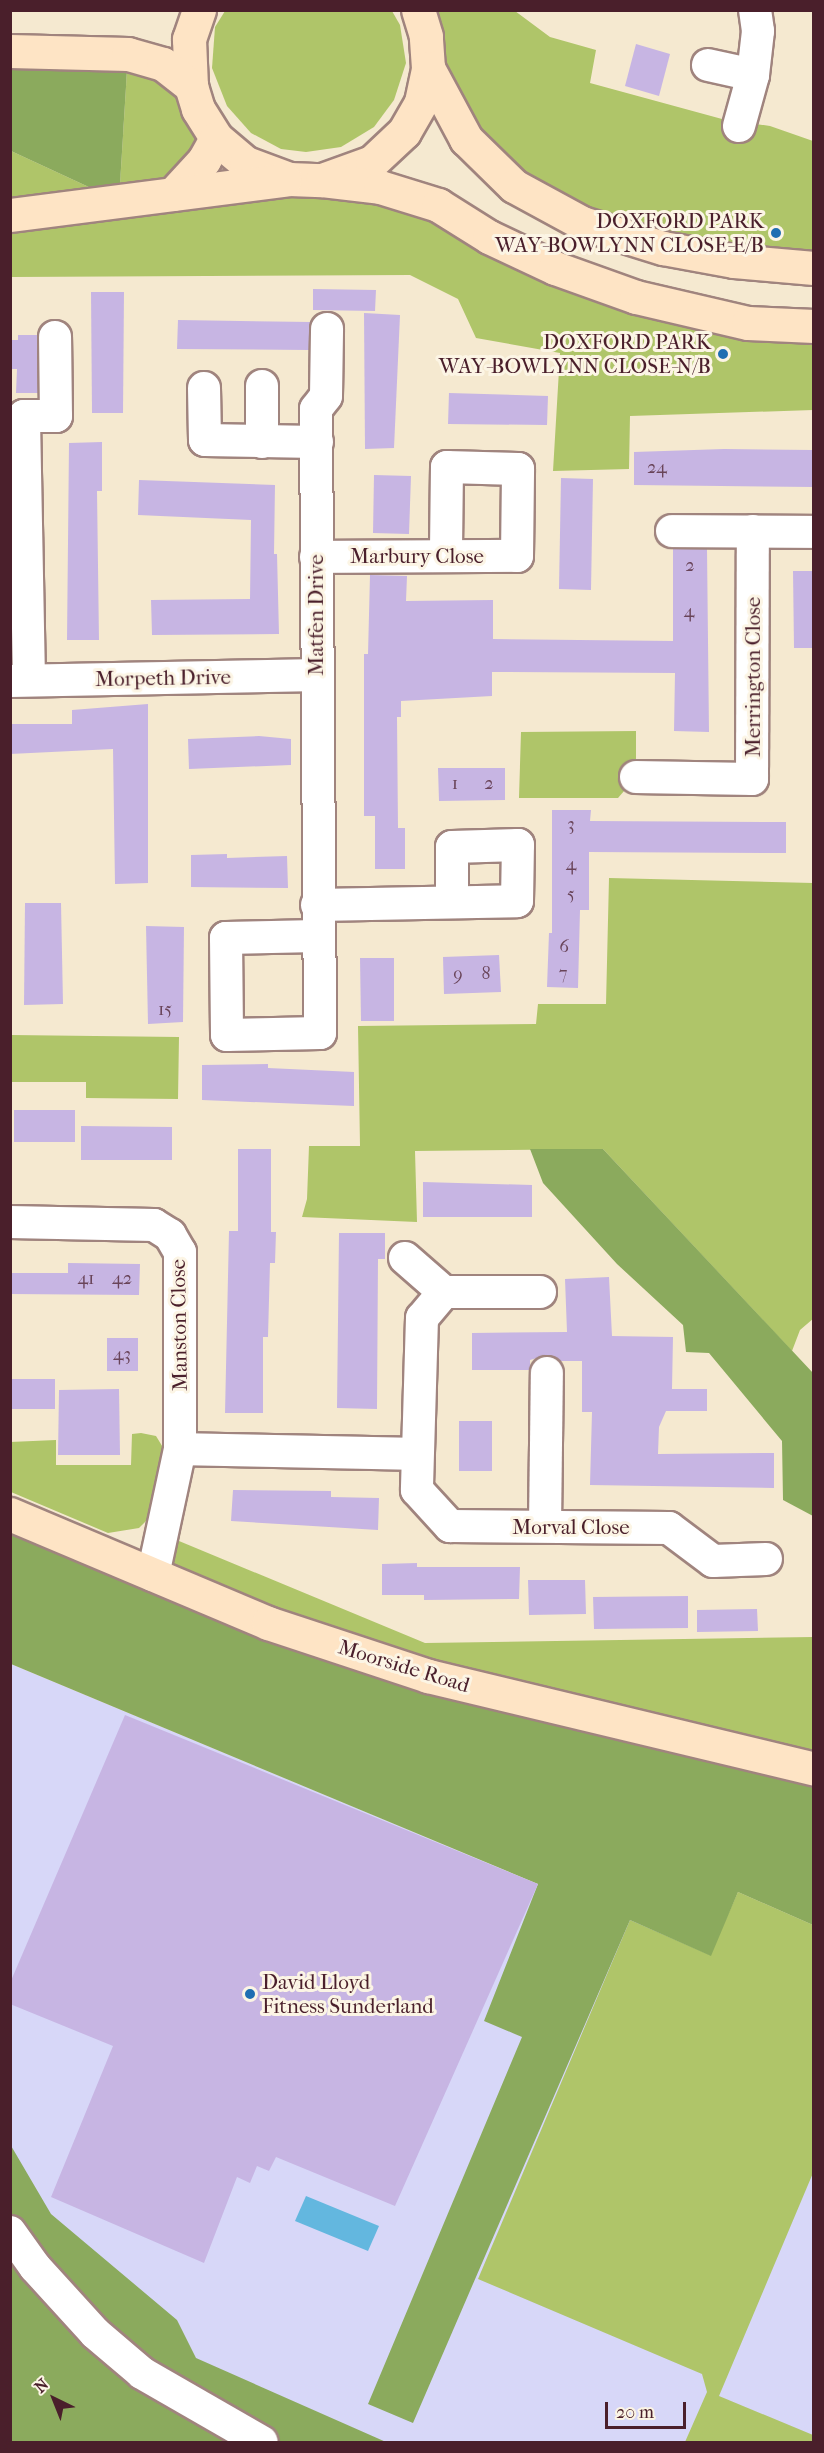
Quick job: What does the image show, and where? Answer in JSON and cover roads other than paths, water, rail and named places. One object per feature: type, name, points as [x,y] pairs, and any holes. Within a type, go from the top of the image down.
[{"type":"main road","points":[[199,10],[189,39],[191,86],[198,108],[216,138],[246,164],[289,179]]},
{"type":"main road","points":[[322,180],[372,162],[404,132],[421,102],[428,68],[426,36],[418,10]]},
{"type":"main road","points":[[10,51],[128,54],[163,64],[191,86]]},
{"type":"main road","points":[[428,68],[466,139],[514,186],[582,223],[663,248],[734,261],[813,268]]},
{"type":"main road","points":[[173,194],[204,160],[216,138]]},
{"type":"main road","points":[[10,215],[289,179],[322,180],[380,187],[438,205],[489,237],[555,268],[636,297],[748,323],[813,326]]},
{"type":"main road","name":"Moorside Road","points":[[10,1514],[268,1623],[428,1676],[813,1769]]},
{"type":"street","points":[[739,126],[753,75],[758,31],[755,10]]},
{"type":"street","points":[[708,64],[753,75]]},
{"type":"street","name":"Matfen Drive","points":[[317,936],[316,409],[326,396],[327,329]]},
{"type":"street","points":[[20,680],[17,416],[56,416],[55,338]]},
{"type":"street","points":[[262,386],[262,442]]},
{"type":"street","points":[[204,387],[204,440],[317,442]]},
{"type":"street","name":"Marbury Close","points":[[316,557],[517,556],[518,469],[447,467],[446,555]]},
{"type":"street","points":[[672,531],[813,532]]},
{"type":"street","name":"Merrington Close","points":[[636,777],[752,778],[753,531]]},
{"type":"street","name":"Morpeth Drive","points":[[20,680],[316,675]]},
{"type":"street","points":[[317,905],[452,902]]},
{"type":"street","name":"Manston Close","points":[[10,1222],[154,1225],[170,1235],[180,1252],[180,1449],[153,1575]]},
{"type":"street","points":[[405,1257],[444,1292],[540,1292]]},
{"type":"street","name":"Morval Close","points":[[444,1292],[422,1318],[417,1490],[450,1526],[669,1528],[713,1561],[766,1559]]},
{"type":"street","points":[[545,1526],[548,1373]]},
{"type":"street","points":[[180,1449],[417,1454]]},
{"type":"street","points":[[10,2232],[35,2267],[95,2334],[142,2373],[243,2438]]},
{"type":"water","points":[[306,2196],[379,2226],[368,2251],[295,2221]]},
{"type":"place","name":"DOXFORD PARK WAY-BOWLYNN CLOSE-E/B","points":[[776,233]]},
{"type":"place","name":"DOXFORD PARK WAY-BOWLYNN CLOSE-N/B","points":[[723,354]]},
{"type":"place","name":"David Lloyd Fitness Sunderland","points":[[250,1994]]}]
